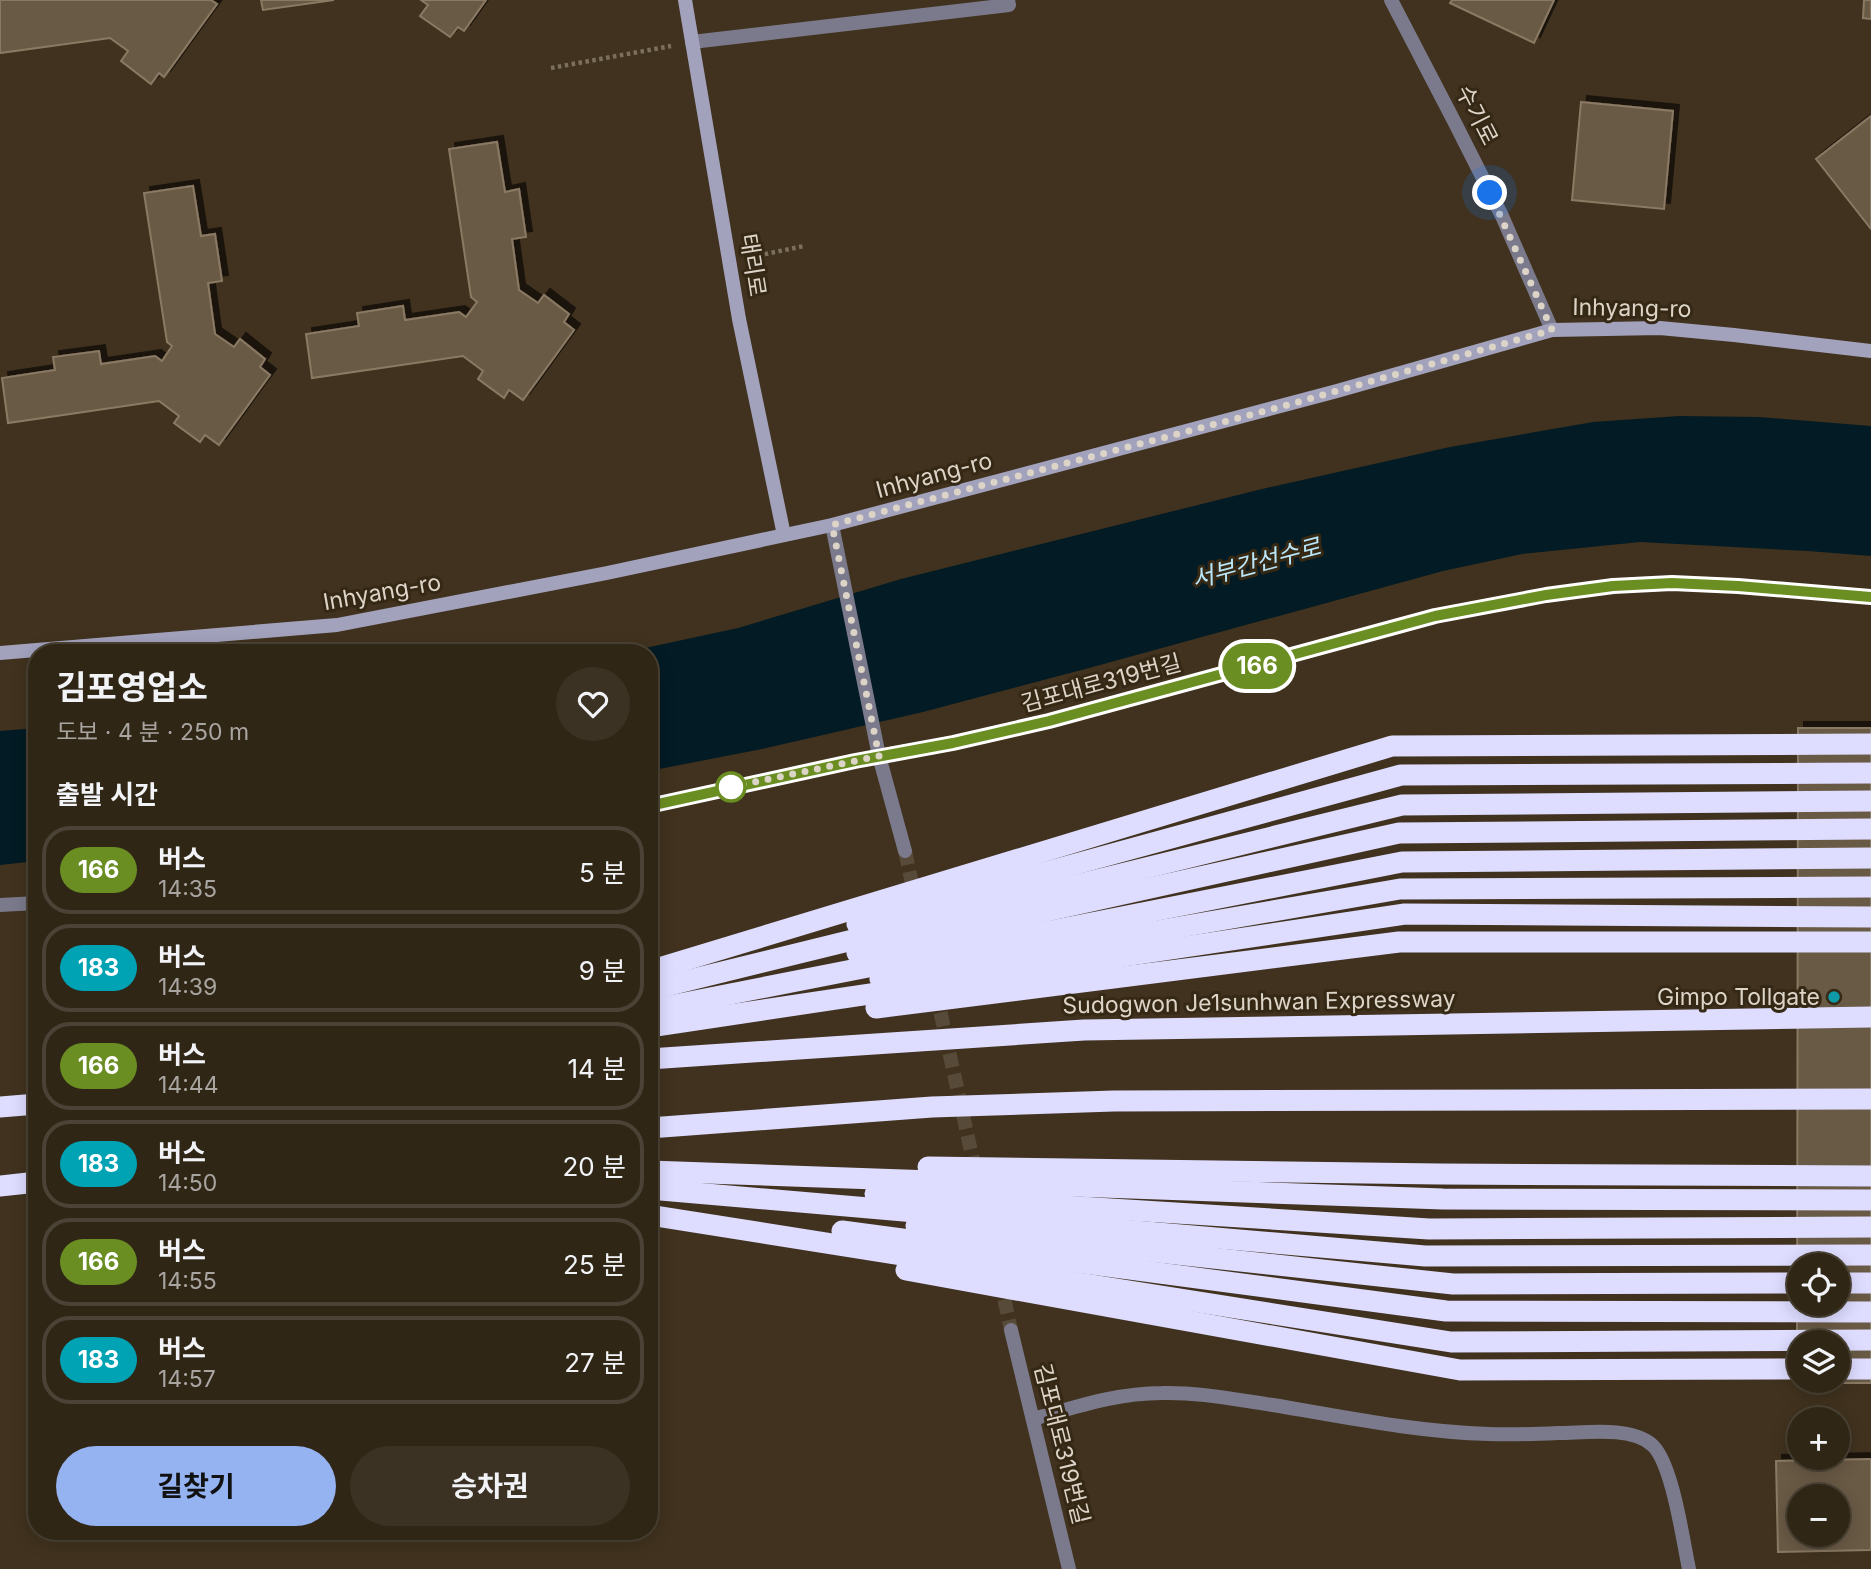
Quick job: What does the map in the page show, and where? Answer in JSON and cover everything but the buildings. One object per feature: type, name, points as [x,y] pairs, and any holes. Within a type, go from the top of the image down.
[{"type":"highway","points":[[658,968],[1392,746],[1871,744]]},
{"type":"highway","points":[[658,978],[1401,775],[1871,773]]},
{"type":"highway","points":[[658,988],[1402,805],[1871,801]]},
{"type":"highway","points":[[658,998],[1399,833],[1871,829]]},
{"type":"highway","points":[[658,1008],[1402,862],[1871,858]]},
{"type":"highway","points":[[658,1016],[1400,889],[1871,887]]},
{"type":"highway","points":[[658,1026],[1405,915],[1871,917]]},
{"type":"highway","points":[[658,1035],[1399,942],[1871,942]]},
{"type":"highway","name":"Sudogwon Je1sunhwan Expressway","points":[[658,1058],[1084,1030],[1871,1017]]},
{"type":"highway","points":[[658,1127],[932,1107],[1114,1101],[1871,1099]]},
{"type":"highway","points":[[0,1107],[28,1105]]},
{"type":"highway","points":[[658,1163],[1440,1174],[1871,1176]]},
{"type":"highway","points":[[658,1171],[1443,1199],[1871,1200]]},
{"type":"highway","points":[[658,1181],[1429,1229],[1871,1227]]},
{"type":"highway","points":[[0,1186],[28,1183]]},
{"type":"highway","points":[[658,1190],[1426,1256],[1871,1255]]},
{"type":"highway","points":[[658,1198],[1452,1284],[1787,1283]]},
{"type":"highway","points":[[658,1207],[1446,1311],[1871,1312]]},
{"type":"highway","points":[[658,1216],[1451,1342],[1871,1340]]},
{"type":"highway","points":[[658,1225],[1460,1370],[1787,1369]]},
{"type":"highway","points":[[1850,1283],[1871,1283]]},
{"type":"highway","points":[[1850,1369],[1871,1369]]},
{"type":"street","name":"태리로","points":[[685,0],[739,319],[784,535]]},
{"type":"street","points":[[692,42],[1009,5],[1008,0]]},
{"type":"street","name":"수기로","points":[[1391,0],[1502,216],[1552,330]]},
{"type":"street","name":"Inhyang-ro","points":[[108,644],[337,625],[607,573],[832,525],[1284,406],[1552,330],[1660,328],[1871,351]]},
{"type":"street","points":[[832,525],[879,756],[905,851]]},
{"type":"street","name":"김포대로319번길","points":[[658,804],[1049,721],[1435,616],[1546,595],[1613,586],[1672,583],[1871,597]]},
{"type":"street","name":"Inhyang-ro","points":[[0,653],[28,651]]},
{"type":"street","points":[[0,905],[28,904]]},
{"type":"street","name":"김포대로319번길","points":[[1011,1330],[1069,1569]]},
{"type":"street","points":[[1033,1419],[1104,1398],[1165,1393],[1250,1402],[1428,1430],[1510,1434],[1625,1433],[1652,1444],[1662,1458],[1670,1482],[1689,1569]]},
{"type":"path","points":[[551,68],[692,42]]},
{"type":"path","points":[[730,262],[804,246]]},
{"type":"water","name":"서부간선수로","points":[[1679,416],[1759,417],[1871,426],[1871,556],[1640,542],[1522,554],[1443,571],[923,712],[762,749],[658,769],[658,645],[738,628],[901,579],[1262,489],[1450,447],[1593,422]]},
{"type":"water","points":[[28,729],[28,862],[0,865],[0,731]]},
{"type":"tunnel","points":[[905,851],[915,897]]},
{"type":"tunnel","points":[[936,992],[976,1174]]},
{"type":"tunnel","points":[[1000,1279],[1011,1330]]},
{"type":"bus line","name":"166","points":[[658,804],[1049,721],[1435,616],[1546,595],[1613,586],[1672,583],[1871,597]]},
{"type":"place","name":"Gimpo Tollgate","points":[[1834,997]]},
{"type":"route","points":[[731,787],[879,756],[832,525],[1284,406],[1552,330],[1490,193]]}]
